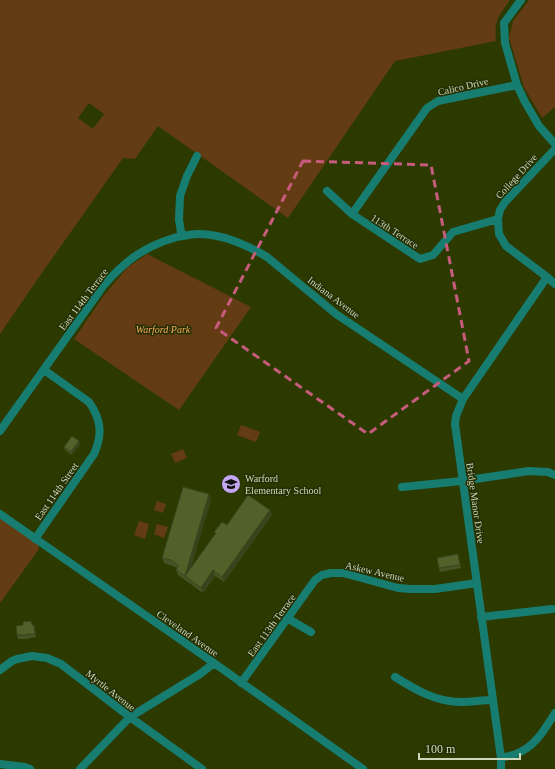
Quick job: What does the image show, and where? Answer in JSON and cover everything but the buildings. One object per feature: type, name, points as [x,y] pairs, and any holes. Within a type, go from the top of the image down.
[{"type":"street","points":[[521,0],[504,23],[505,43],[517,85],[525,102],[539,126],[555,144]]},
{"type":"street","name":"Calico Drive","points":[[352,214],[427,108],[438,101],[517,85]]},
{"type":"street","name":"College Drive","points":[[498,219],[500,210],[505,202],[555,149]]},
{"type":"street","points":[[184,236],[181,232],[179,220],[180,196],[187,176],[197,156]]},
{"type":"street","name":"113th Terrace","points":[[327,191],[352,214],[420,259],[433,255],[453,232],[498,219]]},
{"type":"street","points":[[498,219],[499,234],[506,246],[555,284]]},
{"type":"street","name":"Indiana Avenue","points":[[184,236],[198,234],[217,236],[234,241],[257,252],[267,258],[336,314],[464,399]]},
{"type":"street","name":"East 114th Terrace","points":[[0,432],[104,285],[117,270],[148,248],[165,241],[184,236]]},
{"type":"street","name":"Bridge Manor Drive","points":[[501,769],[501,758],[455,424],[456,416],[464,399],[547,277]]},
{"type":"street","name":"East 114th Street","points":[[35,539],[94,454],[98,445],[100,433],[98,418],[89,402],[44,370]]},
{"type":"street","points":[[402,487],[462,481],[529,471],[548,472],[555,475]]},
{"type":"street","name":"Cleveland Avenue","points":[[0,514],[364,769]]},
{"type":"street","name":"Askew Avenue","points":[[317,579],[322,575],[343,573],[398,588],[411,589],[435,589],[477,583]]},
{"type":"street","name":"East 113th Terrace","points":[[241,683],[287,618],[317,579]]},
{"type":"street","points":[[481,617],[552,609]]},
{"type":"street","points":[[287,618],[311,632]]},
{"type":"street","name":"Myrtle Avenue","points":[[0,670],[12,661],[32,656],[47,658],[61,664],[130,717],[202,769]]},
{"type":"street","points":[[80,769],[130,717],[200,674],[214,663]]},
{"type":"street","points":[[395,677],[419,691],[440,699],[460,702],[493,700]]},
{"type":"street","points":[[501,758],[517,754],[531,746],[540,736],[555,713]]},
{"type":"street","points":[[0,764],[30,769]]},
{"type":"highlighted area","points":[[303,161],[431,165],[469,361],[368,434],[216,328]]},
{"type":"green space","points":[[0,0],[510,0],[496,23],[496,41],[395,61],[288,218],[158,126],[135,159],[123,158],[0,334]],"holes":[[[89,103],[104,114],[93,129],[78,118]]]},
{"type":"green space","points":[[529,0],[555,0],[555,107],[542,118],[524,87],[509,38],[513,21]]},
{"type":"green space","name":"Warford Park","points":[[147,254],[251,307],[179,410],[74,339],[105,294],[127,268]]},
{"type":"green space","points":[[241,425],[260,432],[256,442],[237,435]]},
{"type":"green space","points":[[183,449],[187,458],[175,463],[171,454]]},
{"type":"green space","points":[[157,501],[166,504],[163,513],[154,510]]},
{"type":"green space","points":[[0,518],[40,545],[38,548],[39,549],[0,603]]},
{"type":"green space","points":[[139,521],[149,524],[145,539],[134,535]]},
{"type":"green space","points":[[157,524],[168,527],[164,538],[154,534]]},
{"type":"place","name":"Warford Elementary School","points":[[231,484]]}]
